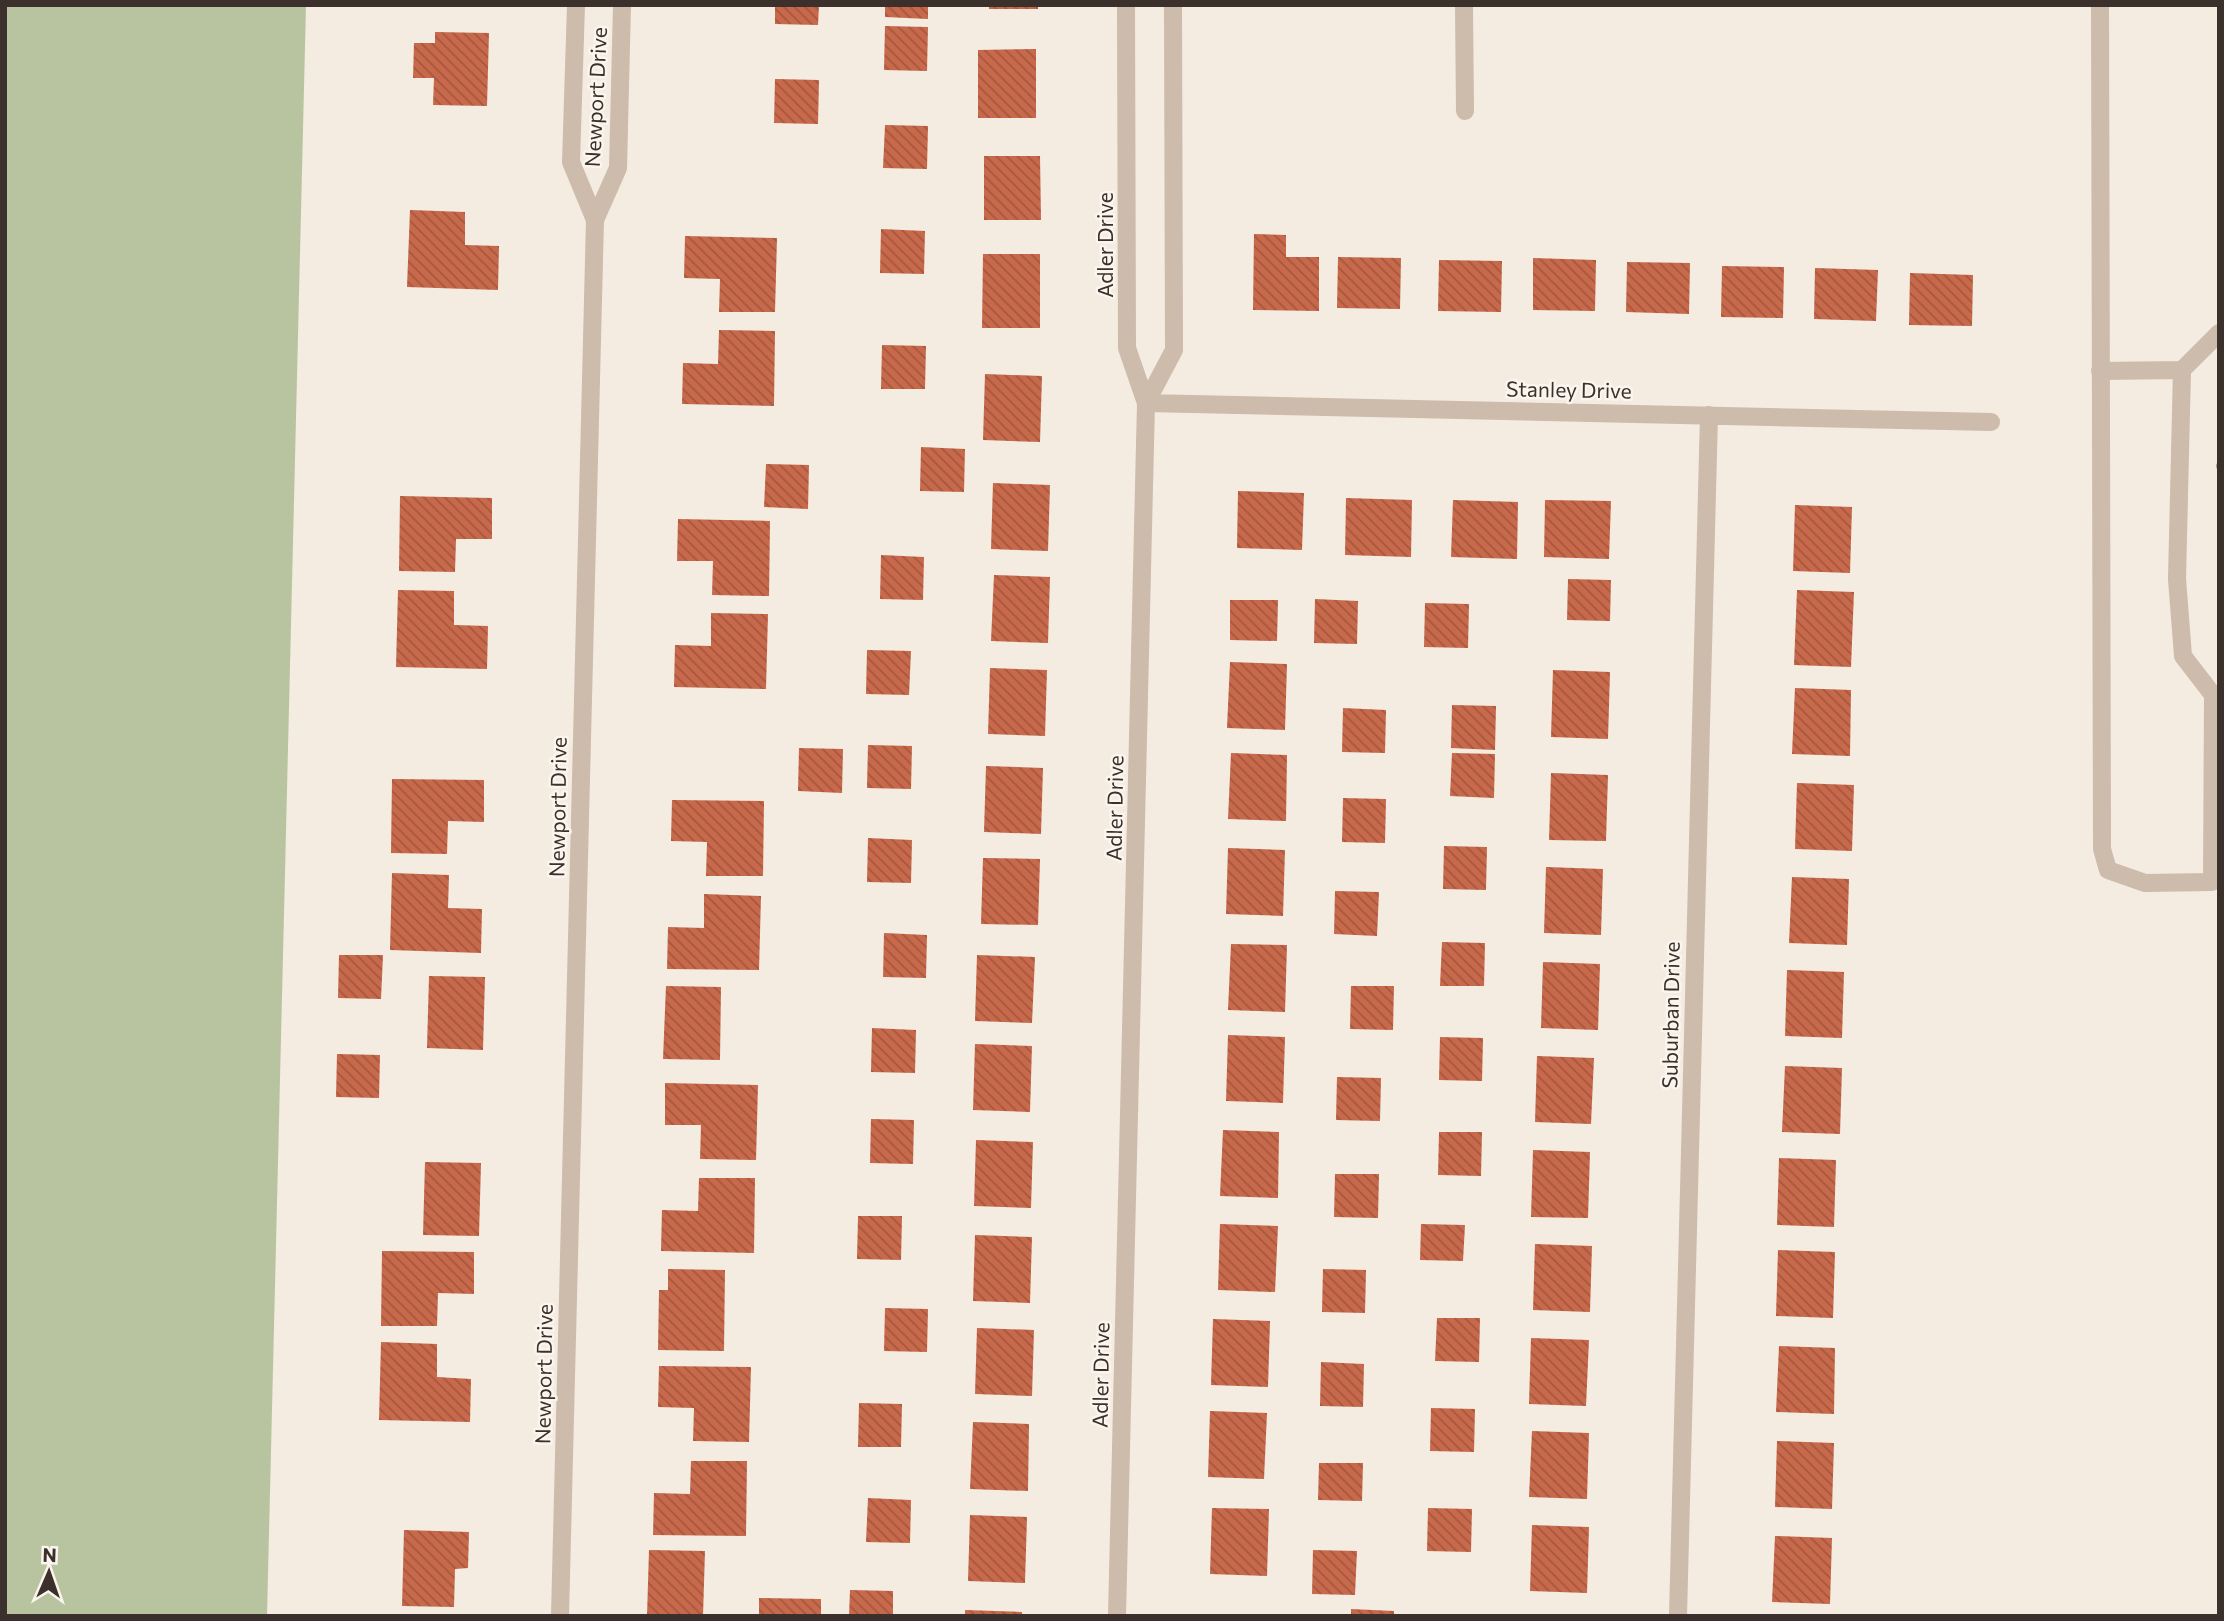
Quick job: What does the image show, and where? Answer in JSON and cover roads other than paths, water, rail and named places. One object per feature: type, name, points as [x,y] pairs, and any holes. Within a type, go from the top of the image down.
[{"type":"street","points":[[576,5],[571,162],[595,220]]},
{"type":"street","name":"Newport Drive","points":[[560,1616],[595,220],[618,168],[622,5]]},
{"type":"street","name":"Adler Drive","points":[[1117,1616],[1146,403],[1127,348],[1126,5]]},
{"type":"street","points":[[1146,403],[1174,350],[1173,5]]},
{"type":"street","points":[[1464,5],[1465,111]]},
{"type":"street","points":[[2102,5],[2102,849],[2108,870],[2145,883],[2215,882],[2216,729],[2213,695],[2183,656],[2177,579],[2182,370],[2219,333]]},
{"type":"street","points":[[2101,371],[2182,370]]},
{"type":"street","name":"Stanley Drive","points":[[1146,403],[1991,422]]},
{"type":"street","name":"Suburban Drive","points":[[1678,1616],[1709,415]]}]
